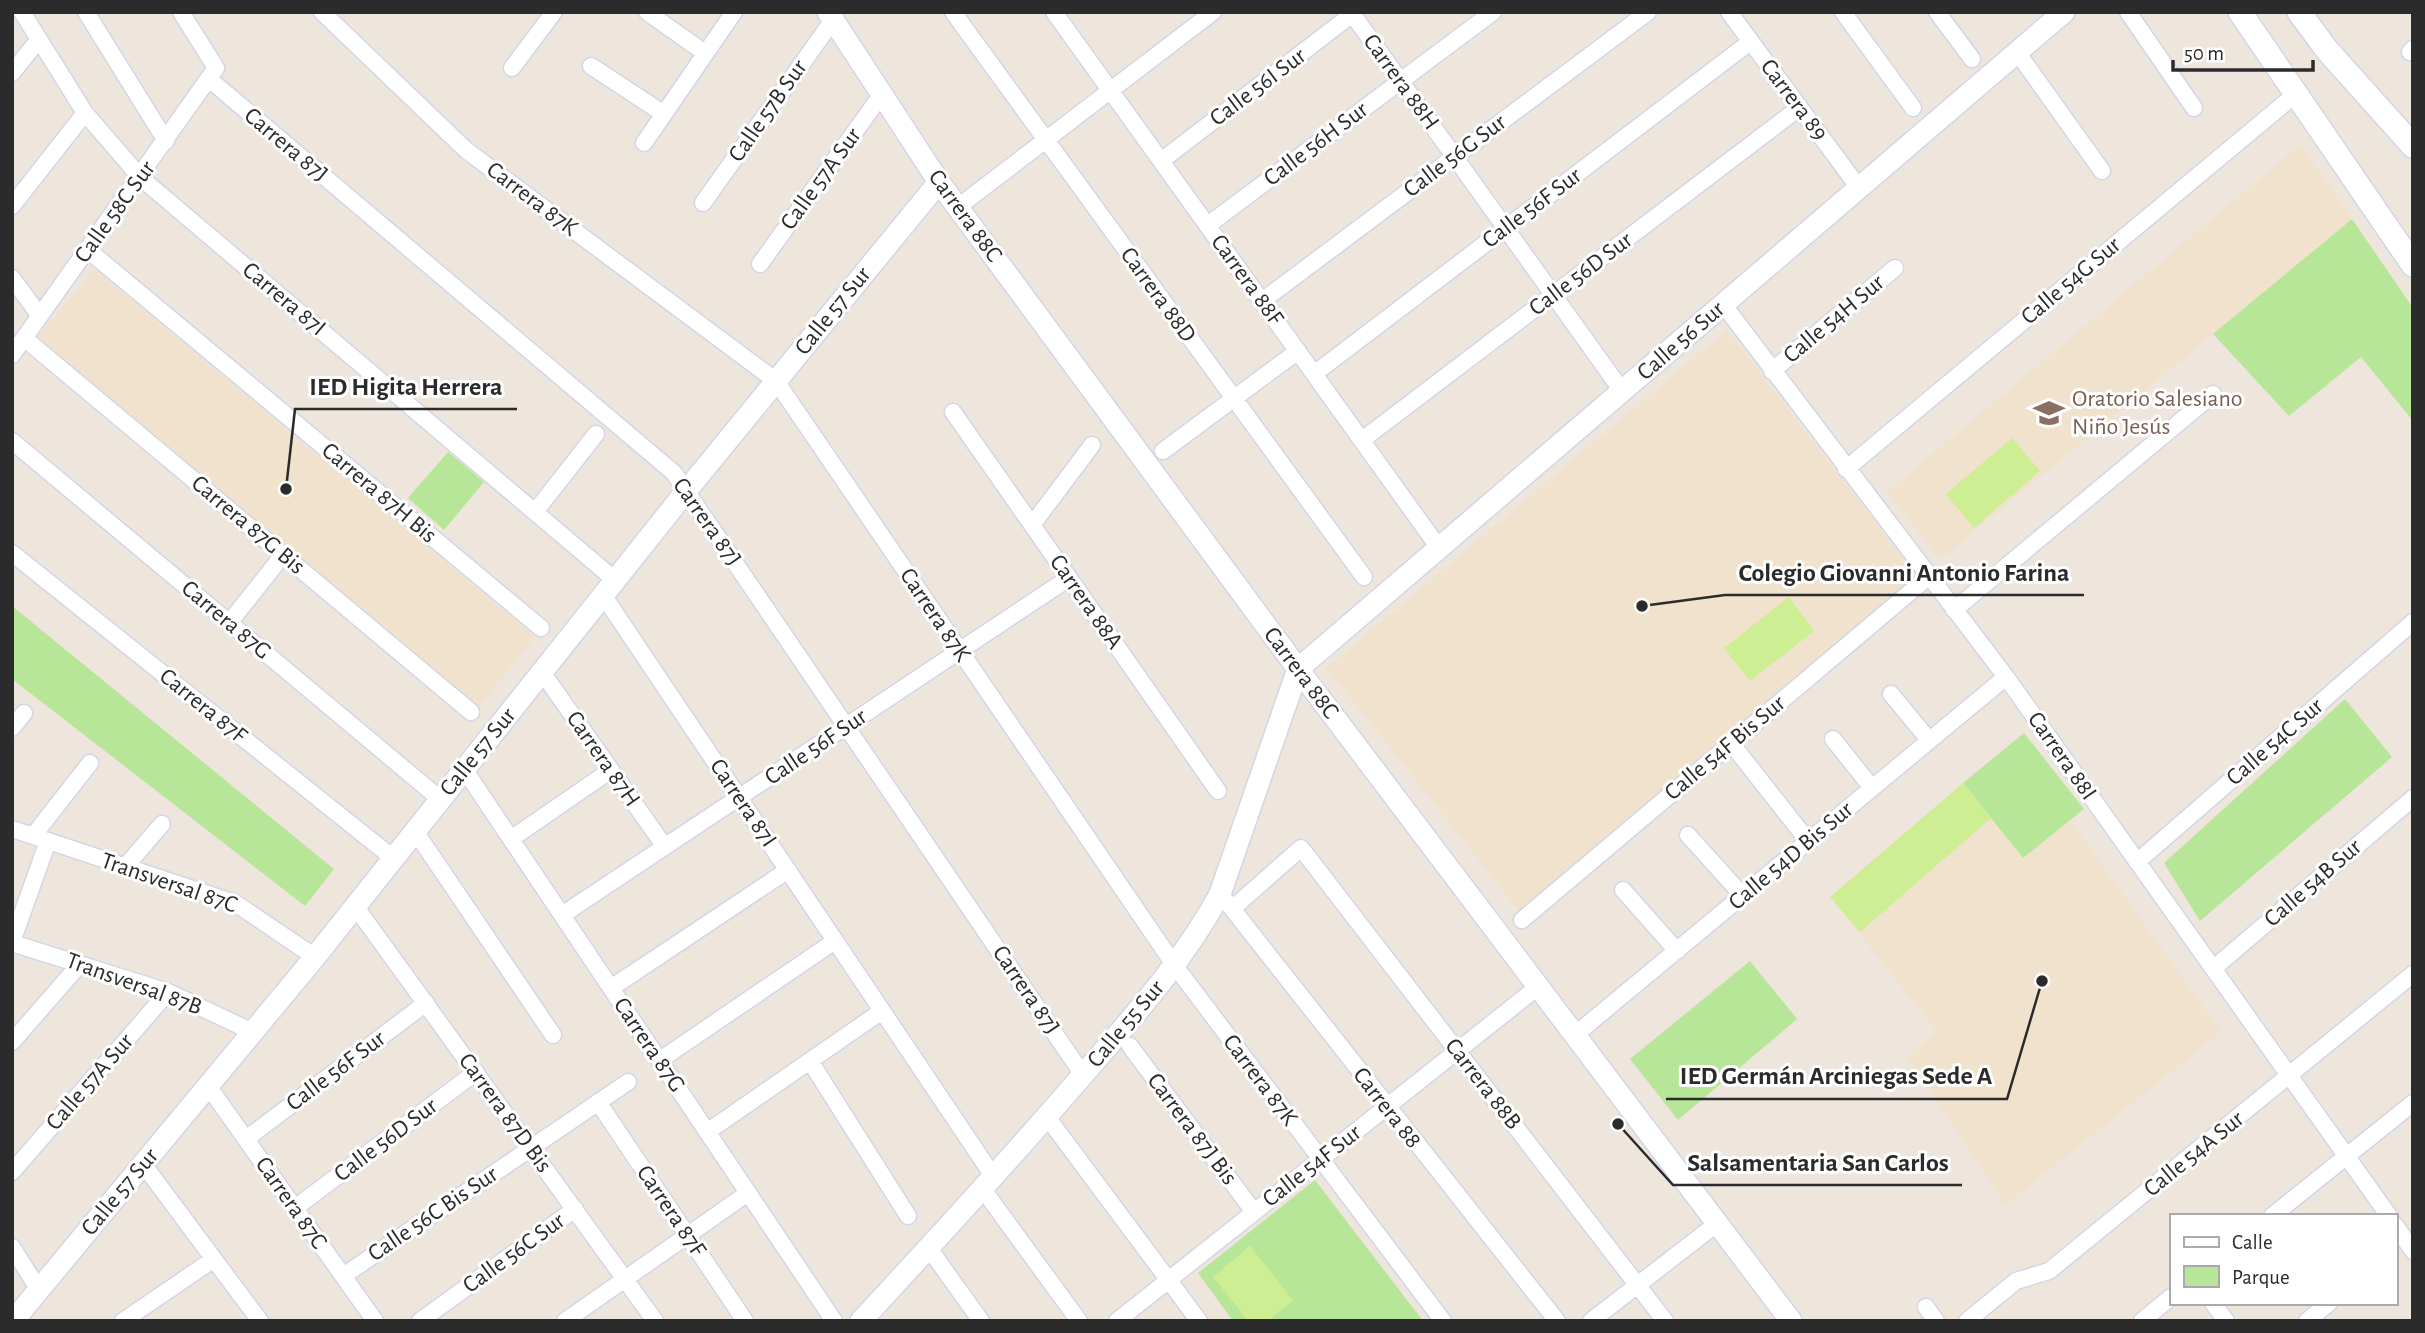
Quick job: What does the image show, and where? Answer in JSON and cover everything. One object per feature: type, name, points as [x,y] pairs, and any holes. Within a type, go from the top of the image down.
[{"type":"main road","points":[[2240,12],[2413,265]]},
{"type":"main road","points":[[2299,12],[2327,50],[2413,146]]},
{"type":"street","name":"Carrera 87I","points":[[22,12],[85,113],[141,178],[535,512],[609,588],[739,797],[883,1011],[988,1182],[1079,1321]]},
{"type":"street","points":[[86,12],[166,141]]},
{"type":"street","points":[[181,12],[213,73]]},
{"type":"street","name":"Carrera 87K","points":[[322,12],[466,150],[776,381],[1175,967],[1443,1321]]},
{"type":"street","points":[[512,68],[554,12]]},
{"type":"street","points":[[644,143],[734,12]]},
{"type":"street","name":"Carrera 88D","points":[[953,12],[1364,577]]},
{"type":"street","name":"Carrera 88F","points":[[1054,12],[1439,548]]},
{"type":"street","points":[[1185,12],[1195,26]]},
{"type":"street","points":[[958,208],[1213,12]]},
{"type":"street","name":"Calle 56H Sur","points":[[1208,225],[1493,12]]},
{"type":"street","name":"Calle 56G Sur","points":[[1262,301],[1648,12]]},
{"type":"street","points":[[1843,12],[1913,108]]},
{"type":"street","points":[[1937,12],[1972,59]]},
{"type":"street","name":"Calle 56 Sur","points":[[1298,669],[2064,12]]},
{"type":"street","points":[[2128,12],[2194,108]]},
{"type":"street","name":"Carrera 88H","points":[[1353,13],[1622,391]]},
{"type":"street","name":"Calle 56I Sur","points":[[1161,161],[1353,13]]},
{"type":"street","name":"Carrera 89","points":[[1732,13],[1750,42],[1859,188]]},
{"type":"street","points":[[657,15],[705,53]]},
{"type":"street","name":"Carrera 88C","points":[[831,16],[958,208],[1298,669],[1719,1222],[1791,1321]]},
{"type":"street","name":"Calle 57B Sur","points":[[703,202],[831,16]]},
{"type":"street","points":[[12,73],[39,39]]},
{"type":"street","name":"Calle 56F Sur","points":[[1314,374],[1750,42]]},
{"type":"street","points":[[2017,52],[2102,172]]},
{"type":"street","points":[[591,66],[664,114]]},
{"type":"street","name":"Calle 58C Sur","points":[[12,355],[141,178],[213,73]]},
{"type":"street","name":"Carrera 87J","points":[[213,73],[661,460],[687,490],[1083,1075]]},
{"type":"street","name":"Calle 54G Sur","points":[[1846,469],[2297,93]]},
{"type":"street","name":"Calle 57A Sur","points":[[760,264],[882,94]]},
{"type":"street","name":"Calle 56D Sur","points":[[1362,440],[1799,108]]},
{"type":"street","points":[[12,206],[85,113]]},
{"type":"street","name":"Calle 57 Sur","points":[[16,1320],[315,957],[687,490],[939,182]]},
{"type":"street","name":"Carrera 87H Bis","points":[[88,250],[541,628]]},
{"type":"street","name":"Calle 54H Sur","points":[[1772,371],[1895,268]]},
{"type":"street","points":[[12,278],[40,316]]},
{"type":"street","name":"Carrera 88I","points":[[1723,304],[2006,677],[2388,1214]]},
{"type":"street","name":"Carrera 87G Bis","points":[[24,338],[471,712]]},
{"type":"street","points":[[1163,451],[1297,351]]},
{"type":"street","points":[[1954,610],[2213,394]]},
{"type":"street","name":"Carrera 88A","points":[[953,412],[1218,791]]},
{"type":"street","points":[[535,512],[596,434]]},
{"type":"street","name":"Carrera 87G","points":[[12,441],[440,799]]},
{"type":"street","points":[[1032,525],[1093,445]]},
{"type":"street","name":"Carrera 87F","points":[[12,553],[393,858]]},
{"type":"street","points":[[229,622],[283,555]]},
{"type":"street","name":"Calle 54F Bis Sur","points":[[1522,920],[1928,577]]},
{"type":"street","name":"Calle 56F Sur","points":[[562,915],[1069,578]]},
{"type":"street","name":"Calle 54C Sur","points":[[2137,862],[2413,622]]},
{"type":"street","name":"Calle 55 Sur","points":[[867,1318],[1046,1118],[1175,967],[1226,902],[1298,669]]},
{"type":"street","name":"Carrera 87H","points":[[542,672],[664,847]]},
{"type":"street","name":"Calle 54D Bis Sur","points":[[1576,1034],[2006,677]]},
{"type":"street","points":[[1891,694],[1929,740]]},
{"type":"street","points":[[12,728],[24,713]]},
{"type":"street","points":[[1833,739],[1872,788]]},
{"type":"street","points":[[1731,743],[1808,841]]},
{"type":"street","points":[[12,942],[41,839],[90,763]]},
{"type":"street","name":"Carrera 87G","points":[[464,769],[834,1321]]},
{"type":"street","points":[[511,839],[611,770]]},
{"type":"street","name":"Calle 54B Sur","points":[[2214,968],[2413,798]]},
{"type":"street","points":[[125,867],[162,824]]},
{"type":"street","name":"Transversal 87C","points":[[12,829],[235,904],[315,957]]},
{"type":"street","points":[[415,831],[553,1035]]},
{"type":"street","points":[[1688,835],[1742,896]]},
{"type":"street","name":"Carrera 88B","points":[[1226,902],[1301,848],[1665,1321]]},
{"type":"street","points":[[611,988],[788,870]]},
{"type":"street","points":[[1623,890],[1677,950]]},
{"type":"street","name":"Carrera 88","points":[[1226,902],[1557,1321]]},
{"type":"street","name":"Carrera 87D Bis","points":[[355,906],[655,1321]]},
{"type":"street","points":[[660,1060],[835,941]]},
{"type":"street","name":"Transversal 87B","points":[[12,942],[167,992],[253,1032]]},
{"type":"street","points":[[12,1042],[80,964]]},
{"type":"street","name":"Calle 54A Sur","points":[[1966,1321],[2016,1281],[2049,1271],[2413,974]]},
{"type":"street","name":"Calle 54F Sur","points":[[1117,1321],[1539,986]]},
{"type":"street","name":"Calle 57A Sur","points":[[12,1172],[167,992]]},
{"type":"street","name":"Calle 56F Sur","points":[[246,1139],[426,1003]]},
{"type":"street","points":[[707,1132],[883,1011]]},
{"type":"street","name":"Carrera 87J Bis","points":[[1130,1046],[1254,1212]]},
{"type":"street","points":[[810,1061],[908,1216]]},
{"type":"street","name":"Calle 56D Sur","points":[[295,1208],[476,1072]]},
{"type":"street","name":"Calle 56C Bis Sur","points":[[343,1276],[628,1082]]},
{"type":"street","name":"Carrera 87C","points":[[208,1086],[375,1321]]},
{"type":"street","name":"Carrera 87F","points":[[598,1102],[745,1321]]},
{"type":"street","points":[[2274,1214],[2413,1103]]},
{"type":"street","points":[[1046,1118],[1199,1321]]},
{"type":"street","points":[[143,1164],[260,1321]]},
{"type":"street","points":[[565,1321],[748,1193]]},
{"type":"street","name":"Calle 56C Sur","points":[[420,1321],[575,1209]]},
{"type":"street","points":[[1591,1321],[1719,1222]]},
{"type":"street","points":[[2397,1229],[2405,1247]]},
{"type":"street","points":[[12,1247],[39,1290]]},
{"type":"street","points":[[928,1247],[981,1321]]},
{"type":"street","points":[[123,1321],[214,1259]]},
{"type":"street","points":[[2142,1321],[2170,1298]]},
{"type":"street","points":[[2214,1305],[2226,1321]]},
{"type":"street","points":[[1926,1307],[1936,1321]]},
{"type":"street","points":[[2307,1321],[2328,1311]]},
{"type":"shaded area","name":"Oratorio Salesiano Niño Jesús","points":[[2300,145],[2352,219],[1940,560],[1887,492]]},
{"type":"shaded area","points":[[94,269],[535,637],[477,708],[36,340]]},
{"type":"shaded area","points":[[1727,330],[1918,578],[1520,912],[1327,668]]},
{"type":"shaded area","points":[[1963,783],[2023,858],[2070,820],[2221,1032],[2005,1205],[1907,1057],[1937,1031],[1830,897]]},
{"type":"green space","points":[[2352,219],[2413,308],[2413,421],[2361,357],[2289,416],[2213,334]]},
{"type":"green space","points":[[2012,438],[2040,471],[1974,528],[1946,494]]},
{"type":"green space","points":[[448,452],[484,482],[444,530],[408,498]]},
{"type":"green space","points":[[1789,597],[1814,631],[1750,681],[1724,648]]},
{"type":"green space","points":[[12,606],[334,869],[305,906],[12,679]]},
{"type":"green space","points":[[2345,699],[2392,757],[2200,921],[2164,863]]},
{"type":"green space","points":[[2024,733],[2084,809],[2023,858],[1963,783]]},
{"type":"green space","points":[[1963,783],[1991,818],[1860,932],[1830,897]]},
{"type":"green space","points":[[1750,961],[1797,1019],[1678,1120],[1630,1059]]},
{"type":"green space","points":[[1315,1180],[1423,1321],[1233,1321],[1198,1273]]},
{"type":"green space","points":[[1250,1246],[1293,1300],[1268,1321],[1248,1321],[1213,1277]]},
{"type":"place","name":"Oratorio Salesiano Niño Jesús","points":[[2049,413]]},
{"type":"place","name":"IED Higita Herrera","points":[[286,489]]},
{"type":"place","name":"Colegio Giovanni Antonio Farina","points":[[1642,606]]},
{"type":"place","name":"IED Germán Arciniegas Sede A","points":[[2042,981]]},
{"type":"place","name":"Salsamentaria San Carlos","points":[[1618,1124]]}]
